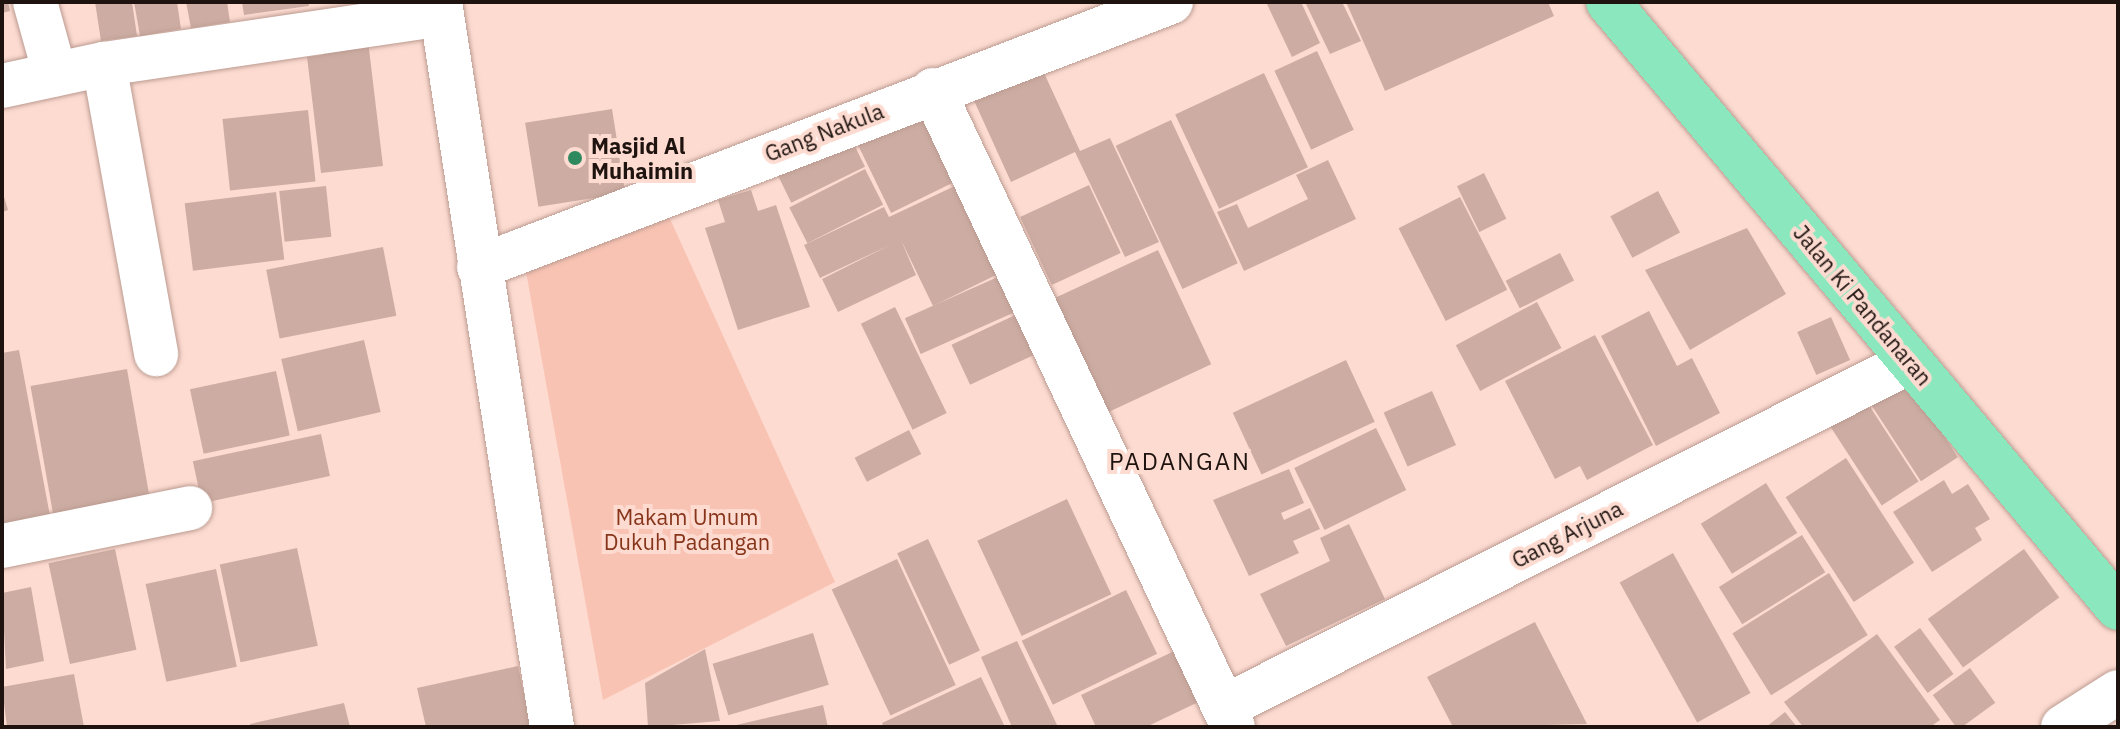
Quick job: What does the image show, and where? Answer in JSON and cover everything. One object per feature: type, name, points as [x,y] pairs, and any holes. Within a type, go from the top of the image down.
[{"type":"main road","name":"Jalan Ki Pandanaran","points":[[1608,2],[2118,608]]},
{"type":"street","points":[[35,2],[55,74]]},
{"type":"street","name":"Gang Nakula","points":[[479,267],[933,90],[1171,2]]},
{"type":"street","points":[[2,86],[104,64],[441,8],[552,727]]},
{"type":"street","points":[[104,64],[156,354]]},
{"type":"street","points":[[933,90],[1228,717]]},
{"type":"street","name":"Gang Arjuna","points":[[1228,717],[1910,362]]},
{"type":"street","points":[[2,546],[190,508]]},
{"type":"street","points":[[2063,727],[2118,692]]},
{"type":"green space","name":"Makam Umum Dukuh Padangan","points":[[666,210],[835,582],[603,700],[525,266]]},
{"type":"building","points":[[2,2],[8,2],[10,11],[2,13]]},
{"type":"building","points":[[95,2],[132,2],[137,36],[101,41]]},
{"type":"building","points":[[134,2],[177,2],[181,29],[140,36]]},
{"type":"building","points":[[186,2],[227,2],[230,22],[191,28]]},
{"type":"building","points":[[242,2],[308,2],[309,6],[244,15]]},
{"type":"building","points":[[1266,2],[1301,2],[1320,43],[1292,57]]},
{"type":"building","points":[[1305,2],[1342,2],[1361,41],[1330,54]]},
{"type":"building","points":[[1346,2],[1548,2],[1554,16],[1385,91]]},
{"type":"building","points":[[367,32],[383,166],[321,173],[307,57],[323,55],[321,37]]},
{"type":"building","points":[[1317,51],[1354,130],[1311,150],[1274,71]]},
{"type":"building","points":[[1039,62],[1080,151],[1110,138],[1159,242],[1125,257],[1075,152],[1011,182],[971,94]]},
{"type":"building","points":[[1264,73],[1308,167],[1219,209],[1175,114]]},
{"type":"building","points":[[923,105],[959,180],[891,213],[855,138]]},
{"type":"building","name":"Masjid Al Muhaimin","points":[[612,109],[625,193],[538,207],[525,123]]},
{"type":"building","points":[[308,110],[316,182],[230,191],[222,119]]},
{"type":"building","points":[[1171,120],[1238,263],[1182,289],[1116,146]]},
{"type":"building","points":[[847,130],[865,167],[791,203],[773,166]]},
{"type":"building","points":[[1328,160],[1356,219],[1244,271],[1217,212],[1237,204],[1248,228],[1308,199],[1296,175]]},
{"type":"building","points":[[865,169],[883,205],[807,243],[789,208]]},
{"type":"building","points":[[1484,173],[1506,219],[1479,232],[1457,186]]},
{"type":"building","points":[[957,185],[1000,273],[933,306],[901,240],[916,275],[838,312],[822,279],[890,245],[820,278],[804,245],[884,207],[889,217]]},
{"type":"building","points":[[1089,185],[1121,253],[1052,285],[1020,217]]},
{"type":"building","points":[[326,186],[331,237],[285,242],[279,191]]},
{"type":"building","points":[[2,190],[8,210],[2,212]]},
{"type":"building","points":[[751,190],[758,211],[776,205],[810,307],[738,330],[705,228],[725,222],[718,200]]},
{"type":"building","points":[[1658,191],[1680,232],[1632,258],[1610,216]]},
{"type":"building","points":[[276,192],[284,259],[193,271],[185,203]]},
{"type":"building","points":[[1460,197],[1507,290],[1446,321],[1399,228]]},
{"type":"building","points":[[1747,228],[1786,294],[1690,350],[1645,270]]},
{"type":"building","points":[[383,247],[396,316],[280,338],[266,270]]},
{"type":"building","points":[[1158,250],[1211,364],[1104,414],[1051,300]]},
{"type":"building","points":[[1560,253],[1574,281],[1520,308],[1506,281]]},
{"type":"building","points":[[1009,272],[1025,308],[921,354],[905,318]]},
{"type":"building","points":[[1537,302],[1561,348],[1480,391],[1456,345]]},
{"type":"building","points":[[895,307],[947,413],[913,430],[861,324]]},
{"type":"building","points":[[1024,311],[1043,351],[970,385],[951,345]]},
{"type":"building","points":[[1649,311],[1677,366],[1692,358],[1720,413],[1656,446],[1601,336]]},
{"type":"building","points":[[1831,317],[1850,360],[1816,375],[1797,332]]},
{"type":"building","points":[[1595,335],[1653,445],[1587,480],[1580,466],[1555,479],[1505,381]]},
{"type":"building","points":[[364,340],[381,412],[298,431],[281,359]]},
{"type":"building","points":[[19,350],[50,516],[2,525],[2,353]]},
{"type":"building","points":[[1346,360],[1375,422],[1261,474],[1233,413]]},
{"type":"building","points":[[127,369],[150,500],[54,517],[30,386]]},
{"type":"building","points":[[276,371],[290,436],[204,454],[190,389]]},
{"type":"building","points":[[1905,376],[1958,457],[1921,481],[1868,400]]},
{"type":"building","points":[[1432,391],[1456,445],[1408,466],[1384,413]]},
{"type":"building","points":[[1863,396],[1919,482],[1882,506],[1826,420]]},
{"type":"building","points":[[1376,428],[1406,490],[1324,530],[1294,468]]},
{"type":"building","points":[[909,430],[921,454],[867,482],[855,458]]},
{"type":"building","points":[[321,434],[330,476],[202,503],[193,461]]},
{"type":"building","points":[[1846,458],[1914,563],[1854,602],[1786,497]]},
{"type":"building","points":[[1289,469],[1304,503],[1281,513],[1284,520],[1310,508],[1320,529],[1293,541],[1299,553],[1249,576],[1213,500]]},
{"type":"building","points":[[1944,480],[1952,494],[1968,484],[1990,519],[1975,528],[1982,540],[1932,572],[1893,512]]},
{"type":"building","points":[[1766,483],[1797,533],[1732,574],[1701,524]]},
{"type":"building","points":[[1067,499],[1111,594],[1022,636],[977,541]]},
{"type":"building","points":[[1349,524],[1385,599],[1286,646],[1260,594],[1330,561],[1320,538]]},
{"type":"building","points":[[1802,535],[1825,572],[1742,624],[1719,587]]},
{"type":"building","points":[[928,539],[980,650],[949,665],[897,553]]},
{"type":"building","points":[[297,548],[318,646],[241,662],[220,564]]},
{"type":"building","points":[[115,549],[136,650],[70,664],[48,563]]},
{"type":"building","points":[[2024,549],[2059,598],[1963,667],[1928,619]]},
{"type":"building","points":[[1673,553],[1751,693],[1697,723],[1620,583]]},
{"type":"building","points":[[897,559],[956,685],[890,715],[832,589]]},
{"type":"building","points":[[216,569],[237,667],[166,682],[146,584]]},
{"type":"building","points":[[1829,573],[1868,635],[1771,695],[1732,633]]},
{"type":"building","points":[[31,587],[44,661],[6,669],[2,593]]},
{"type":"building","points":[[1126,590],[1157,654],[1053,705],[1022,641]]},
{"type":"building","points":[[1535,622],[1587,724],[1453,727],[1427,677]]},
{"type":"building","points":[[1920,628],[1954,674],[1928,693],[1894,647]]},
{"type":"building","points":[[813,633],[829,685],[728,715],[713,664]]},
{"type":"building","points":[[1877,634],[1940,720],[1930,727],[1803,727],[1784,702]]},
{"type":"building","points":[[1017,641],[1058,727],[1012,727],[981,657]]},
{"type":"building","points":[[1185,646],[1209,697],[1146,727],[1096,727],[1081,695]]},
{"type":"building","points":[[705,649],[720,721],[648,727],[645,683]]},
{"type":"building","points":[[518,666],[531,727],[426,727],[417,688]]},
{"type":"building","points":[[1970,668],[1995,703],[1962,727],[1956,727],[1933,695]]},
{"type":"building","points":[[74,674],[84,727],[7,727],[2,687]]},
{"type":"building","points":[[981,677],[1005,727],[884,727],[882,723]]},
{"type":"building","points":[[344,703],[350,727],[251,727],[250,724]]},
{"type":"building","points":[[823,705],[828,727],[732,727],[732,726]]},
{"type":"building","points":[[1785,712],[1797,727],[1766,727]]},
{"type":"place","name":"Masjid Al Muhaimin","points":[[575,158]]},
{"type":"district","name":"PADANGAN","points":[[1180,462]]}]
